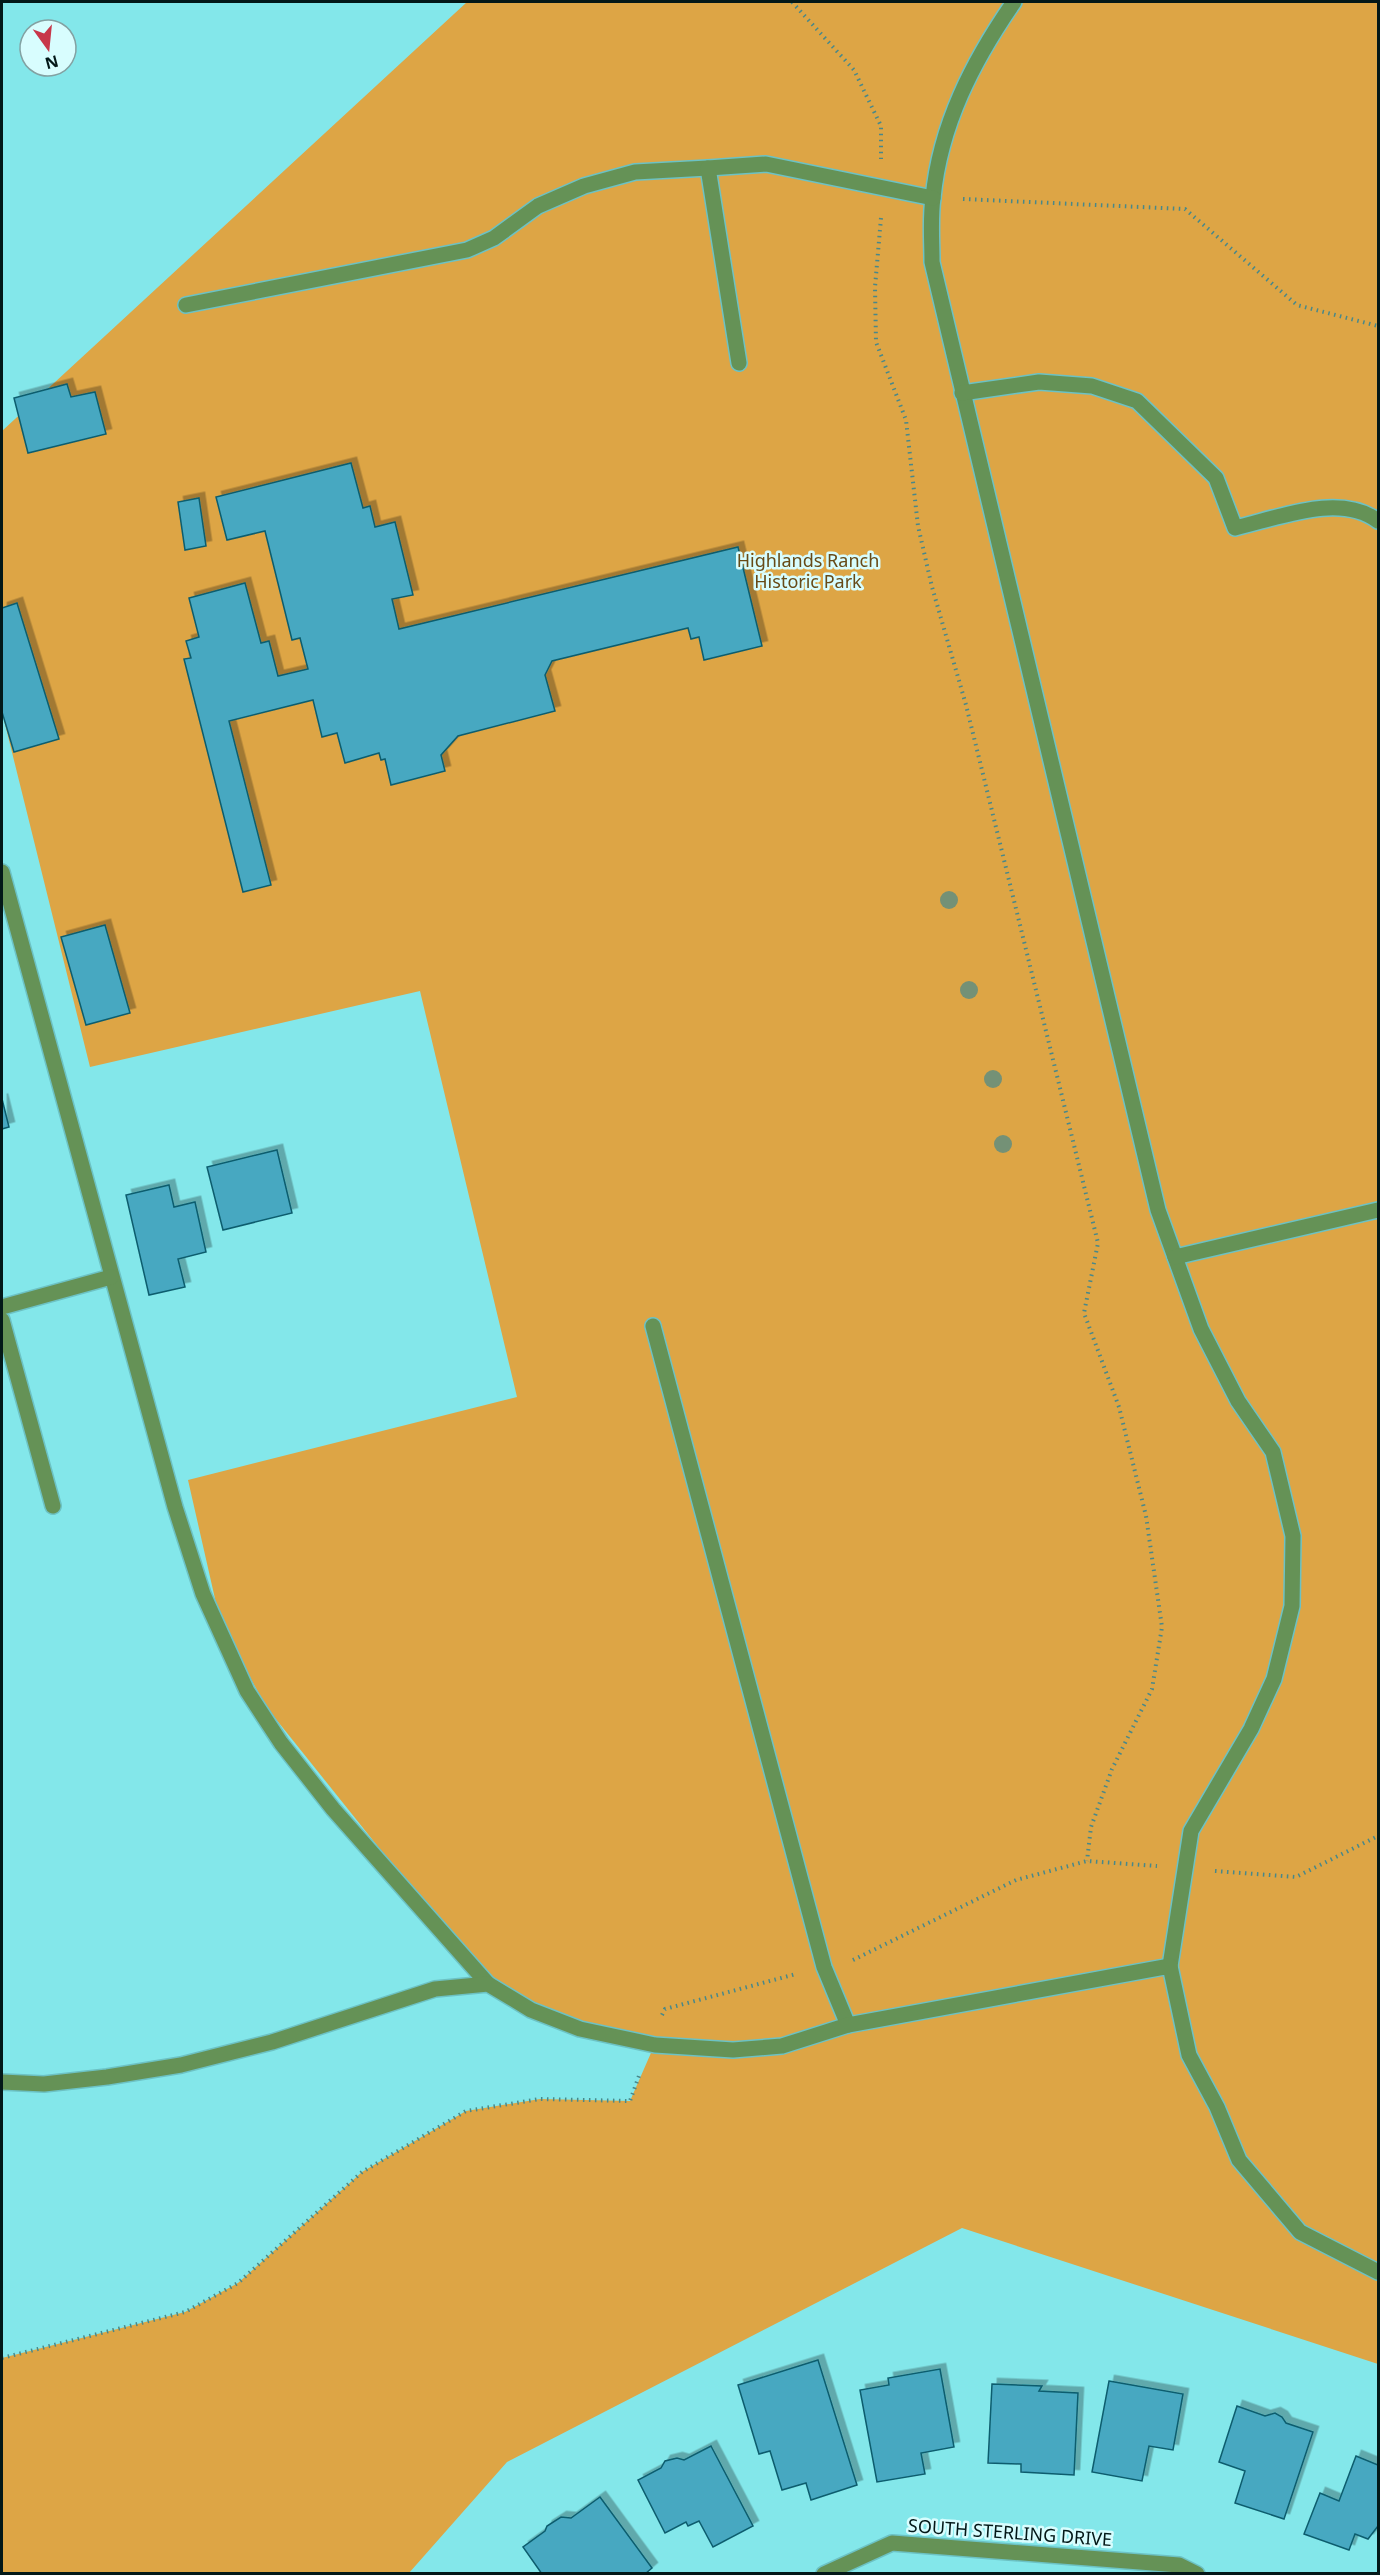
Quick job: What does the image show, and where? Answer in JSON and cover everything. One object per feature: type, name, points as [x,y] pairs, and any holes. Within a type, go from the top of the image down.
[{"type":"street","points":[[1014,2],[968,75],[945,134],[933,198],[932,262],[1158,1210],[1201,1329],[1238,1401],[1273,1452],[1293,1536],[1292,1606],[1274,1678],[1251,1729],[1191,1831],[1170,1966],[1189,2055],[1217,2108],[1239,2160],[1300,2232],[1378,2272]]},
{"type":"street","points":[[186,305],[467,250],[494,238],[538,206],[584,186],[636,172],[766,164],[933,198]]},
{"type":"street","points":[[708,168],[739,363]]},
{"type":"street","points":[[962,393],[1039,381],[1092,386],[1137,401],[1215,478],[1235,528],[1332,506],[1366,512],[1378,521]]},
{"type":"street","points":[[2,872],[175,1507],[203,1594],[247,1691],[281,1743],[333,1809],[488,1984],[531,2010],[580,2029],[655,2045],[732,2050],[782,2046],[848,2025],[1170,1966]]},
{"type":"street","points":[[1175,1257],[1378,1210]]},
{"type":"street","points":[[2,1307],[111,1276]]},
{"type":"street","points":[[2,1320],[53,1506]]},
{"type":"street","points":[[653,1326],[824,1967],[848,2025]]},
{"type":"street","points":[[2,2082],[44,2084],[180,2065],[272,2042],[435,1989],[488,1984]]},
{"type":"street","name":"SOUTH STERLING DRIVE","points":[[824,2574],[892,2543],[1179,2565],[1197,2574]]},
{"type":"path","points":[[792,2],[854,70],[881,126],[881,229],[875,287],[876,342],[906,420],[918,526],[972,727],[1098,1244],[1084,1313],[1119,1407],[1146,1516],[1162,1627],[1152,1689],[1112,1769],[1091,1827],[1087,1861]]},
{"type":"path","points":[[933,198],[1185,209],[1297,305],[1378,326]]},
{"type":"green space","name":"Highlands Ranch Historic Park","points":[[467,2],[1378,2],[1378,2364],[962,2228],[507,2462],[409,2573],[2,2574],[2,2358],[185,2312],[238,2283],[362,2172],[466,2111],[540,2099],[630,2101],[654,2046],[580,2029],[488,1984],[267,1708],[221,1625],[188,1480],[517,1397],[420,991],[90,1067],[2,712],[2,431]]},
{"type":"building","points":[[67,384],[71,397],[95,392],[106,434],[28,453],[14,398]]},
{"type":"building","points":[[351,463],[363,508],[370,506],[375,527],[395,522],[413,595],[392,599],[399,629],[738,547],[762,646],[704,660],[699,637],[691,639],[688,628],[552,661],[545,675],[555,711],[458,736],[441,755],[445,771],[391,785],[385,759],[381,760],[379,753],[345,763],[337,733],[322,737],[313,700],[229,721],[271,885],[243,892],[184,659],[191,658],[186,641],[199,637],[189,598],[245,583],[261,643],[269,641],[278,676],[308,669],[300,638],[292,640],[265,531],[227,540],[216,497]]},
{"type":"building","points":[[199,498],[206,546],[185,550],[178,502]]},
{"type":"building","points":[[17,603],[59,739],[14,752],[2,712],[2,608]]},
{"type":"building","points":[[105,925],[130,1013],[86,1025],[61,937]]},
{"type":"building","points":[[2,1099],[9,1127],[2,1129]]},
{"type":"building","points":[[277,1150],[292,1213],[223,1230],[207,1167]]},
{"type":"building","points":[[169,1185],[174,1207],[195,1202],[206,1252],[178,1259],[185,1287],[149,1295],[126,1195]]},
{"type":"building","points":[[818,2360],[857,2485],[811,2500],[806,2483],[782,2490],[770,2451],[759,2454],[738,2385]]},
{"type":"building","points":[[940,2369],[954,2447],[921,2453],[925,2474],[877,2482],[860,2390],[889,2385],[888,2378]]},
{"type":"building","points":[[1109,2381],[1183,2394],[1173,2450],[1149,2446],[1142,2481],[1092,2472]]},
{"type":"building","points":[[992,2384],[1042,2386],[1039,2391],[1078,2393],[1074,2475],[1021,2472],[1021,2464],[988,2463]]},
{"type":"building","points":[[1237,2406],[1265,2416],[1275,2413],[1286,2423],[1313,2432],[1284,2519],[1235,2503],[1245,2471],[1219,2462]]},
{"type":"building","points":[[711,2446],[753,2526],[713,2547],[699,2521],[688,2526],[686,2522],[665,2533],[638,2480],[661,2468],[665,2461],[677,2458],[684,2460]]},
{"type":"building","points":[[1356,2456],[1378,2465],[1378,2526],[1368,2539],[1355,2534],[1349,2550],[1304,2534],[1320,2493],[1339,2501]]},
{"type":"building","points":[[600,2497],[652,2568],[645,2574],[542,2574],[523,2547],[545,2531],[547,2526],[561,2517],[571,2518]]}]
